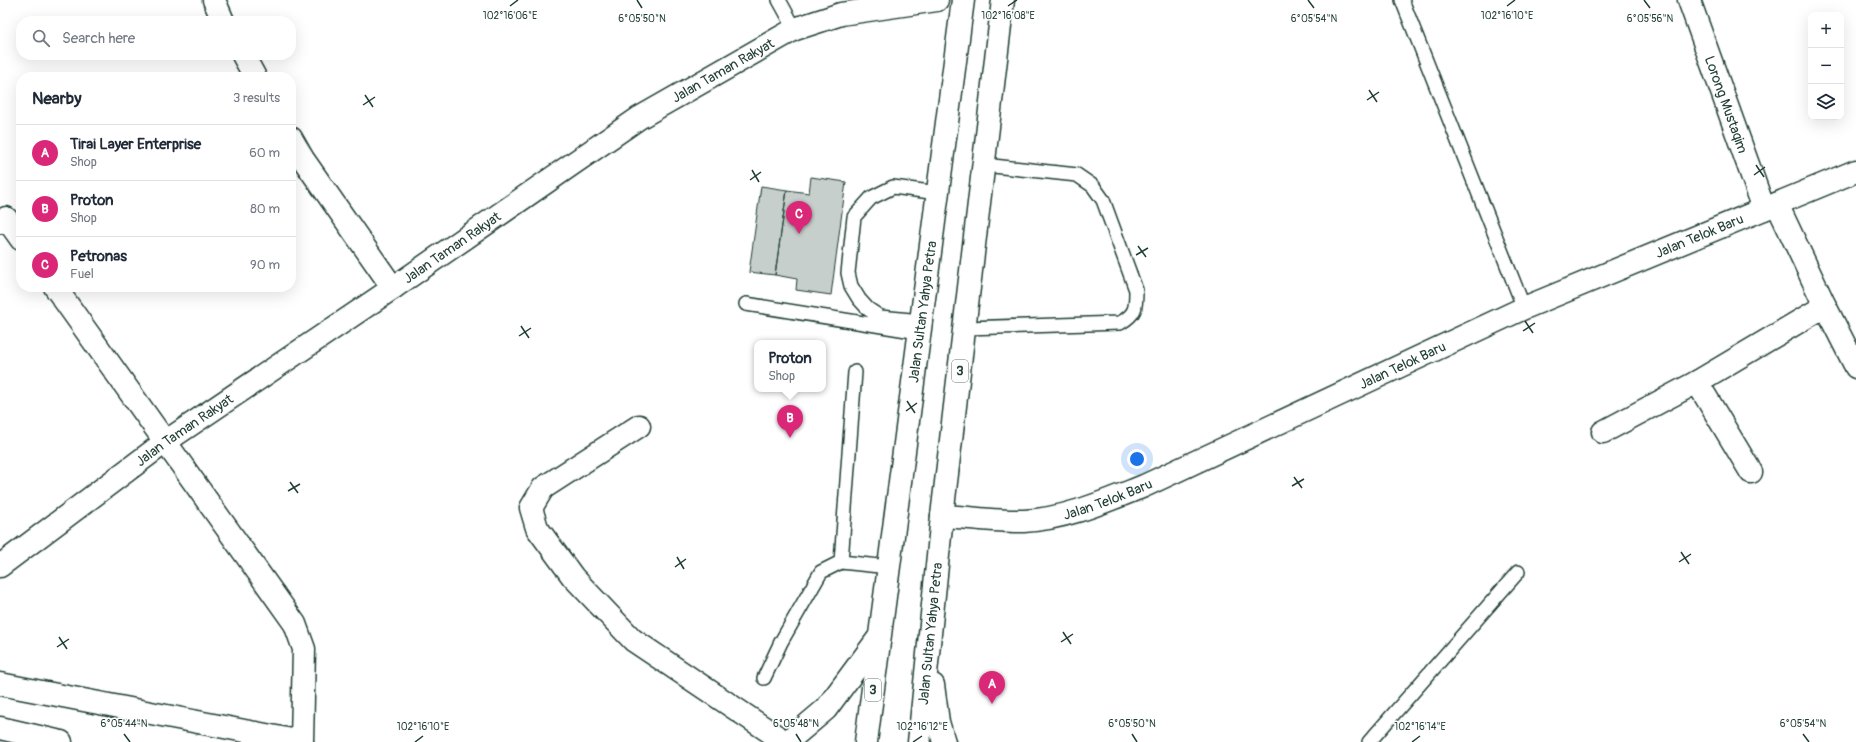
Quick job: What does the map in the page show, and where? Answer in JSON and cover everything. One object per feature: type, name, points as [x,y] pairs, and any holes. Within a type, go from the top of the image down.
[{"type":"main road","points":[[214,0],[221,16]]},
{"type":"main road","name":"Jalan Taman Rakyat","points":[[0,566],[165,442],[393,288],[639,118],[795,29],[841,14],[937,0]]},
{"type":"main road","name":"Jalan Sultan Yahya Petra","points":[[866,742],[963,0]]},
{"type":"main road","name":"Jalan Sultan Yahya Petra","points":[[919,742],[942,516],[1003,0]]},
{"type":"main road","name":"Lorong Mustaqim","points":[[1689,0],[1771,206],[1856,367]]},
{"type":"main road","points":[[246,60],[252,72]]},
{"type":"main road","points":[[296,146],[393,288]]},
{"type":"main road","name":"Jalan Telok Baru","points":[[942,516],[1024,521],[1063,515],[1098,504],[1144,486],[1524,308],[1856,171]]},
{"type":"main road","points":[[2,216],[16,233]]},
{"type":"main road","points":[[0,684],[302,742],[304,648],[295,624],[59,292]]},
{"type":"main road","points":[[1603,432],[1697,382],[1825,306]]},
{"type":"main road","points":[[1697,382],[1751,472]]},
{"type":"main road","points":[[639,426],[543,488],[531,508],[537,528],[573,577],[633,640],[786,742],[826,709],[880,637]]},
{"type":"main road","points":[[928,652],[938,722],[944,742]]},
{"type":"main road","points":[[0,728],[61,742]]},
{"type":"lane","points":[[779,0],[795,29]]},
{"type":"lane","points":[[1402,0],[1524,308]]},
{"type":"lane","points":[[965,328],[1120,323],[1130,317],[1136,306],[1136,290],[1103,200],[1093,186],[1078,175],[984,165]]},
{"type":"lane","points":[[920,327],[880,316],[868,309],[858,299],[848,273],[854,217],[871,198],[894,187],[938,193]]},
{"type":"lane","points":[[746,304],[920,327]]},
{"type":"lane","points":[[841,562],[855,372]]},
{"type":"lane","points":[[764,678],[781,642],[821,572],[841,562],[889,567]]},
{"type":"lane","points":[[1369,742],[1518,572]]},
{"type":"building","points":[[811,177],[846,182],[831,295],[796,290],[797,279],[775,275],[787,190],[809,193]]},
{"type":"building","points":[[761,186],[787,190],[775,275],[749,272]]},
{"type":"place","name":"Petronas","points":[[799,234]]},
{"type":"place","name":"Proton","points":[[790,438]]},
{"type":"place","name":"Tirai Layer Enterprise","points":[[992,704]]}]
